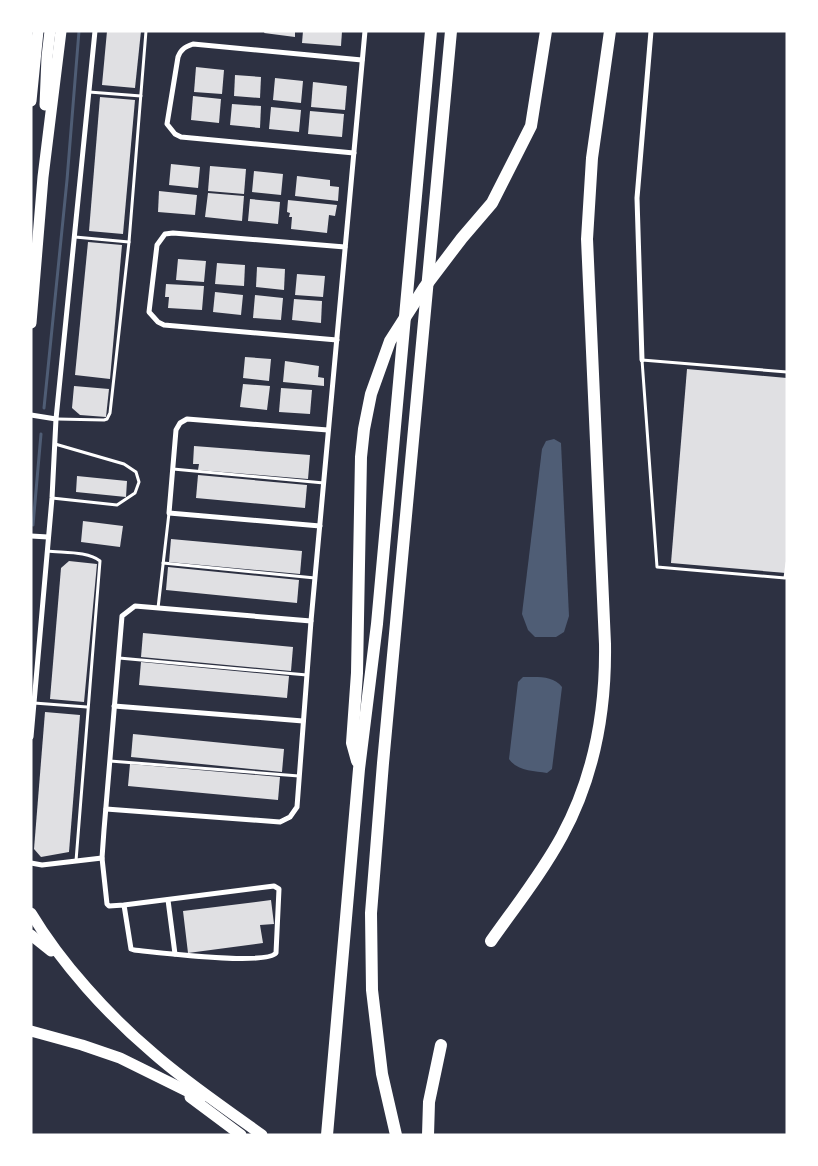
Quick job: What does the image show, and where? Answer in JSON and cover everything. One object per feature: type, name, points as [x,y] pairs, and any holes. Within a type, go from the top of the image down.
[{"type":"highway","points":[[31,101],[38,31]]},
{"type":"highway","points":[[31,323],[50,31]]},
{"type":"highway","points":[[42,177],[61,31]]},
{"type":"highway","points":[[327,1135],[359,769],[377,624],[431,31]]},
{"type":"highway","points":[[396,1135],[382,1074],[372,990],[371,913],[384,753],[451,31]]},
{"type":"highway","points":[[359,769],[352,742],[357,673],[361,458],[364,429],[371,394],[382,360],[402,322],[424,288],[462,238],[492,204],[532,126],[546,31]]},
{"type":"highway","points":[[491,941],[532,884],[562,836],[592,763],[603,695],[605,644],[587,239],[592,158],[610,31]]},
{"type":"highway","points":[[31,913],[56,951],[80,981]]},
{"type":"highway","points":[[31,935],[46,947],[152,1052],[262,1135]]},
{"type":"highway","points":[[31,1031],[82,1044],[120,1058],[215,1105],[262,1135]]},
{"type":"highway","points":[[428,1135],[429,1102],[441,1046]]},
{"type":"highway","points":[[163,1078],[241,1135]]},
{"type":"street","points":[[31,737],[52,498],[56,419],[95,31]]},
{"type":"street","points":[[106,808],[280,822],[290,817],[297,807],[311,621],[365,31]]},
{"type":"street","points":[[642,360],[637,198],[652,31]]},
{"type":"street","points":[[354,153],[182,137],[175,134],[167,124],[178,56],[185,46],[193,44],[362,60]]},
{"type":"street","points":[[337,340],[164,325],[158,322],[149,312],[157,245],[165,234],[173,233],[345,247]]},
{"type":"street","points":[[31,415],[56,419]]},
{"type":"street","points":[[320,526],[169,513],[176,430],[180,423],[187,419],[328,430]]},
{"type":"street","points":[[31,536],[48,537]]},
{"type":"street","points":[[124,905],[131,949],[248,959],[274,955],[276,953],[279,889],[274,886],[124,905],[109,906],[107,904],[102,858],[122,616],[135,606],[311,621]]},
{"type":"street","points":[[114,706],[303,721]]},
{"type":"street","points":[[31,862],[42,865],[102,858]]},
{"type":"street","points":[[168,900],[175,954]]},
{"type":"lane","points":[[56,419],[97,420],[109,417],[129,242],[146,31]]},
{"type":"lane","points":[[89,92],[141,96]]},
{"type":"lane","points":[[75,237],[129,242]]},
{"type":"lane","points":[[787,372],[642,360],[657,567],[785,578],[787,563]]},
{"type":"lane","points":[[52,498],[116,505],[135,493],[139,482],[136,472],[124,464],[55,444]]},
{"type":"lane","points":[[173,469],[324,483]]},
{"type":"lane","points":[[158,608],[169,513]]},
{"type":"lane","points":[[47,551],[84,555],[100,561],[76,861]]},
{"type":"lane","points":[[163,563],[315,578]]},
{"type":"lane","points":[[118,658],[307,675]]},
{"type":"lane","points":[[34,702],[87,707]]},
{"type":"lane","points":[[110,760],[299,776]]},
{"type":"water","points":[[554,439],[561,443],[569,616],[564,632],[556,637],[535,637],[528,630],[522,614],[542,449],[546,441]]},
{"type":"water","points":[[523,677],[539,677],[554,680],[562,687],[552,769],[547,773],[521,768],[509,759],[518,682]]},
{"type":"building","points":[[107,31],[141,31],[135,88],[102,85]]},
{"type":"building","points":[[265,31],[295,31],[295,37],[264,33]]},
{"type":"building","points":[[303,31],[342,31],[341,46],[302,43]]},
{"type":"building","points":[[196,67],[224,70],[222,94],[194,92]]},
{"type":"building","points":[[235,75],[261,77],[260,98],[234,96]]},
{"type":"building","points":[[275,78],[303,81],[301,103],[273,100]]},
{"type":"building","points":[[313,82],[347,86],[345,110],[311,107]]},
{"type":"building","points":[[193,96],[221,99],[219,123],[191,120]]},
{"type":"building","points":[[100,97],[135,100],[123,234],[89,231]]},
{"type":"building","points":[[232,104],[261,106],[260,128],[230,125]]},
{"type":"building","points":[[271,107],[301,110],[299,132],[269,129]]},
{"type":"building","points":[[310,111],[344,114],[342,137],[308,134]]},
{"type":"building","points":[[171,164],[200,167],[198,188],[169,185]]},
{"type":"building","points":[[210,166],[246,169],[244,194],[208,191]]},
{"type":"building","points":[[254,171],[283,174],[281,195],[252,192]]},
{"type":"building","points":[[297,176],[330,180],[330,186],[339,187],[338,201],[295,196]]},
{"type":"building","points":[[159,191],[197,195],[195,215],[158,212]]},
{"type":"building","points":[[208,193],[244,196],[242,221],[205,217]]},
{"type":"building","points":[[250,199],[280,202],[278,224],[248,221]]},
{"type":"building","points":[[288,200],[337,205],[335,216],[329,215],[327,233],[291,229],[292,217],[289,217],[290,213],[287,212]]},
{"type":"building","points":[[88,242],[122,245],[110,379],[75,375]]},
{"type":"building","points":[[178,259],[206,261],[204,282],[176,280]]},
{"type":"building","points":[[217,263],[245,265],[244,286],[215,284]]},
{"type":"building","points":[[257,267],[285,269],[284,290],[256,287]]},
{"type":"building","points":[[297,274],[325,276],[323,297],[295,295]]},
{"type":"building","points":[[166,284],[204,286],[202,310],[168,308],[169,297],[165,297]]},
{"type":"building","points":[[215,292],[243,295],[241,315],[213,312]]},
{"type":"building","points":[[255,295],[283,298],[281,320],[253,318]]},
{"type":"building","points":[[294,299],[322,301],[321,323],[292,320]]},
{"type":"building","points":[[245,357],[271,359],[269,381],[243,378]]},
{"type":"building","points":[[285,361],[319,366],[318,377],[324,378],[324,386],[283,382]]},
{"type":"building","points":[[687,369],[787,378],[786,573],[671,563]]},
{"type":"building","points":[[243,384],[270,386],[267,410],[240,407]]},
{"type":"building","points":[[74,386],[109,389],[106,417],[80,415],[72,408]]},
{"type":"building","points":[[281,388],[312,390],[310,414],[279,412]]},
{"type":"building","points":[[194,446],[310,455],[308,479],[198,470],[199,464],[193,464]]},
{"type":"building","points":[[198,475],[307,485],[305,508],[196,498]]},
{"type":"building","points":[[77,476],[127,481],[126,497],[76,492]]},
{"type":"building","points":[[83,521],[123,526],[120,547],[81,542]]},
{"type":"building","points":[[171,539],[302,551],[300,574],[169,562]]},
{"type":"building","points":[[69,561],[97,564],[84,702],[50,699],[61,568]]},
{"type":"building","points":[[168,567],[299,580],[297,603],[166,590]]},
{"type":"building","points":[[143,633],[293,647],[291,671],[141,657]]},
{"type":"building","points":[[141,662],[289,676],[287,698],[139,685]]},
{"type":"building","points":[[45,712],[80,715],[69,852],[41,857],[34,849]]},
{"type":"building","points":[[133,734],[284,749],[282,772],[131,757]]},
{"type":"building","points":[[130,764],[280,777],[278,800],[128,786]]},
{"type":"building","points":[[271,900],[274,924],[260,925],[263,943],[188,953],[183,911]]},
{"type":"waterway","points":[[44,408],[67,180],[79,31]]},
{"type":"waterway","points":[[33,525],[41,434]]}]
